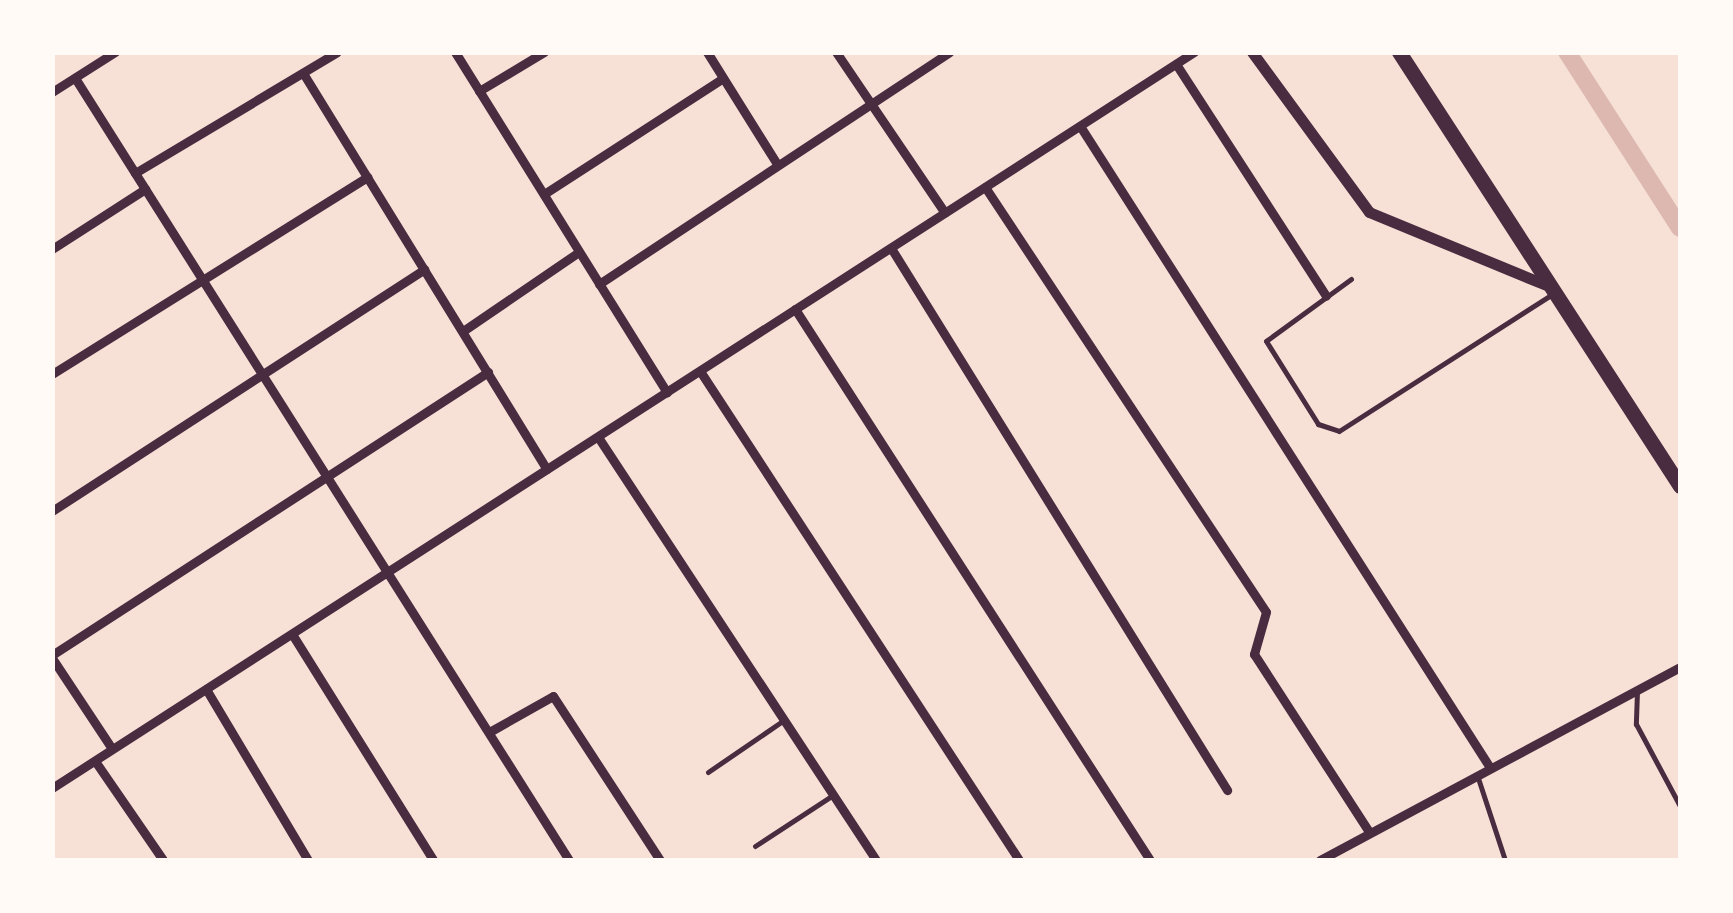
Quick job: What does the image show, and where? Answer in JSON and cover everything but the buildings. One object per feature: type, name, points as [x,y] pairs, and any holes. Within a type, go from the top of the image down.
[{"type":"highway","points":[[1399,52],[1680,486]]},
{"type":"street","points":[[52,92],[115,52]]},
{"type":"street","points":[[136,174],[337,52]]},
{"type":"street","points":[[455,52],[667,392]]},
{"type":"street","points":[[479,91],[544,52]]},
{"type":"street","points":[[707,52],[777,164]]},
{"type":"street","points":[[836,52],[945,213]]},
{"type":"street","points":[[599,284],[949,52]]},
{"type":"street","points":[[52,788],[1194,52]]},
{"type":"street","points":[[1252,52],[1369,212],[1554,291]]},
{"type":"street","points":[[1176,64],[1326,296]]},
{"type":"street","points":[[303,73],[547,469]]},
{"type":"street","points":[[75,78],[569,860]]},
{"type":"street","points":[[544,194],[723,78]]},
{"type":"street","points":[[1080,126],[1488,766]]},
{"type":"street","points":[[52,374],[200,275],[367,177]]},
{"type":"street","points":[[985,187],[1266,612],[1254,654],[1369,832]]},
{"type":"street","points":[[52,250],[145,189]]},
{"type":"street","points":[[891,248],[1228,790]]},
{"type":"street","points":[[463,332],[580,252]]},
{"type":"street","points":[[52,511],[260,371],[424,269]]},
{"type":"street","points":[[796,309],[1150,860]]},
{"type":"street","points":[[700,371],[1019,860]]},
{"type":"street","points":[[111,747],[52,656],[488,372]]},
{"type":"street","points":[[598,437],[876,860]]},
{"type":"street","points":[[292,634],[433,860]]},
{"type":"street","points":[[1320,860],[1476,772],[1680,667]]},
{"type":"street","points":[[206,689],[308,860]]},
{"type":"street","points":[[491,732],[553,696],[660,860]]},
{"type":"street","points":[[95,760],[163,860]]},
{"type":"lane","points":[[1351,279],[1266,341],[1318,424],[1340,431],[1554,291]]},
{"type":"lane","points":[[1637,688],[1636,724],[1680,806]]},
{"type":"lane","points":[[708,772],[784,720]]},
{"type":"lane","points":[[1476,772],[1505,860]]},
{"type":"lane","points":[[756,846],[833,795]]},
{"type":"waterway","points":[[1567,52],[1680,228]]}]
